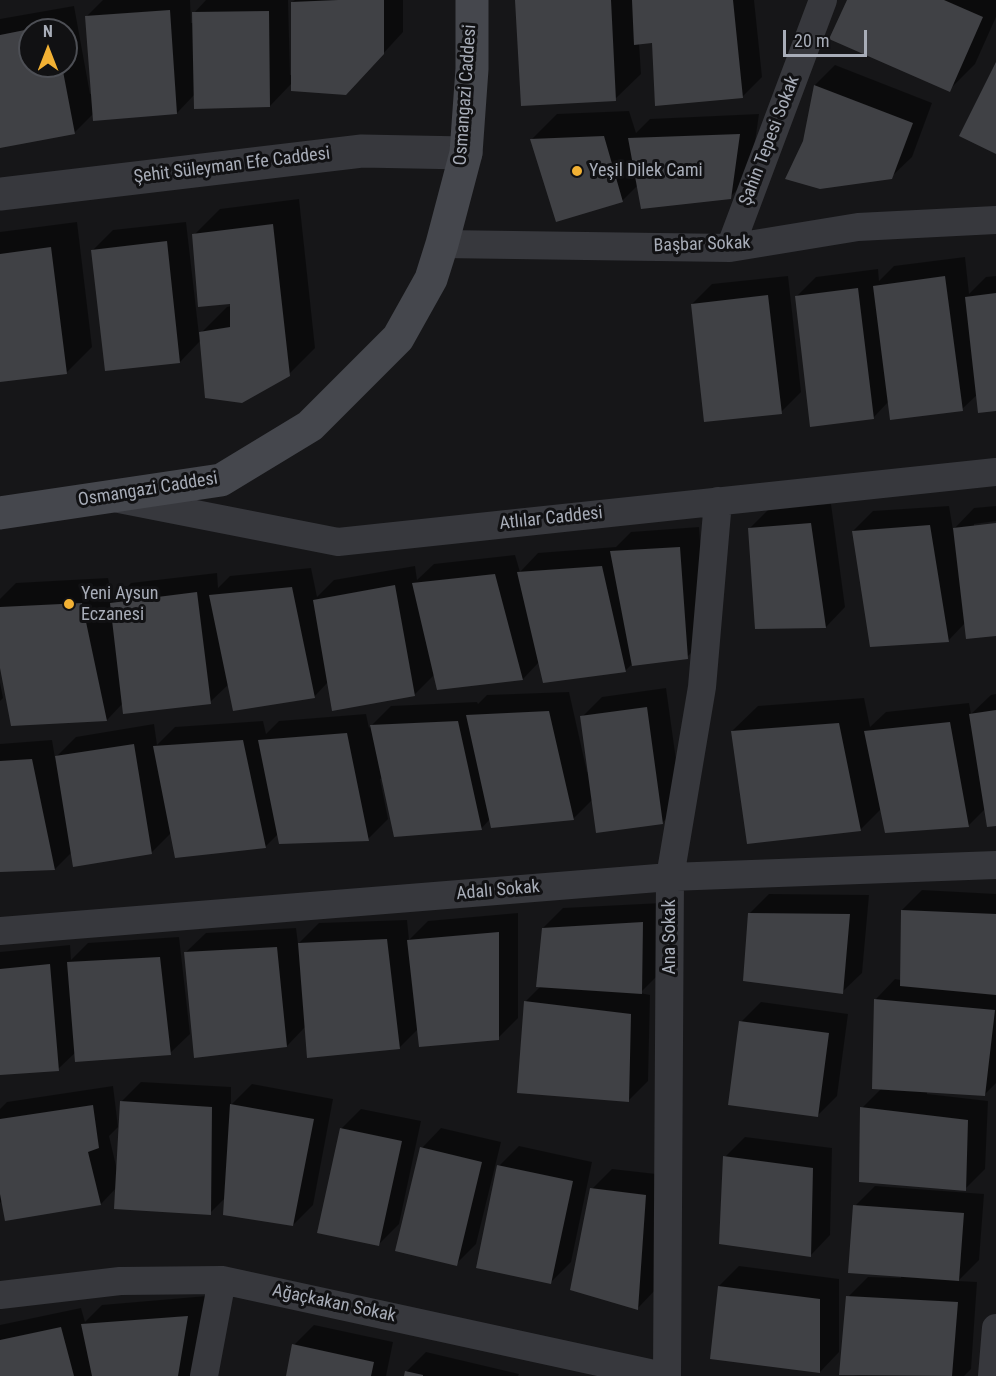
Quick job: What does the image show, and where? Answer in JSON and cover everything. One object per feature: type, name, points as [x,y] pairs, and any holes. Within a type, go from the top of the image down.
[{"type":"main road","name":"Osmangazi Caddesi","points":[[0,513],[221,480],[310,426],[398,338],[431,279],[466,153],[472,69],[472,0]]},
{"type":"street","name":"Şahin Tepesi Sokak","points":[[730,248],[823,0]]},
{"type":"street","name":"Şehit Süleyman Efe Caddesi","points":[[0,194],[362,151],[466,153]]},
{"type":"street","name":"Başbar Sokak","points":[[442,244],[730,248],[858,227],[996,220]]},
{"type":"street","name":"Atlılar Caddesi","points":[[108,497],[338,542],[996,472]]},
{"type":"street","name":"Ana Sokak","points":[[665,1376],[670,877],[702,687],[718,501]]},
{"type":"street","name":"Adalı Sokak","points":[[0,931],[670,877],[996,865]]},
{"type":"street","name":"Ağaçkakan Sokak","points":[[0,1295],[120,1281],[222,1280],[665,1376]]},
{"type":"street","points":[[204,1376],[222,1280]]},
{"type":"building","points":[[384,0],[384,54],[346,95],[291,91],[291,2]]},
{"type":"building","points":[[515,0],[611,0],[616,101],[521,106]]},
{"type":"building","points":[[632,0],[733,0],[743,98],[655,106],[652,43],[634,45]]},
{"type":"building","points":[[847,0],[944,0],[983,17],[950,92],[829,39]]},
{"type":"building","points":[[170,10],[177,114],[93,121],[85,16]]},
{"type":"building","points":[[269,11],[270,107],[194,109],[192,12]]},
{"type":"building","points":[[18,31],[18,78],[64,78],[75,134],[0,148],[0,35]]},
{"type":"building","points":[[996,62],[996,154],[959,136]]},
{"type":"building","points":[[814,85],[913,123],[892,179],[820,189],[785,179],[803,141]]},
{"type":"building","points":[[740,134],[731,199],[641,209],[628,138]]},
{"type":"building","name":"Yeşil Dilek Cami","points":[[604,136],[623,202],[556,222],[530,139]]},
{"type":"building","points":[[273,224],[290,376],[242,403],[205,398],[199,332],[230,327],[230,304],[198,307],[192,234]]},
{"type":"building","points":[[167,241],[180,363],[105,371],[91,250]]},
{"type":"building","points":[[51,247],[67,374],[0,382],[0,254]]},
{"type":"building","points":[[945,276],[963,411],[890,420],[873,286]]},
{"type":"building","points":[[858,288],[874,419],[810,427],[795,296]]},
{"type":"building","points":[[996,293],[996,411],[978,413],[965,297]]},
{"type":"building","points":[[768,295],[782,414],[704,422],[691,304]]},
{"type":"building","points":[[811,523],[826,628],[755,629],[748,528]]},
{"type":"building","points":[[996,523],[996,636],[966,639],[953,528]]},
{"type":"building","points":[[930,525],[949,642],[870,647],[852,531]]},
{"type":"building","points":[[680,547],[688,659],[632,666],[610,551]]},
{"type":"building","points":[[602,566],[626,672],[543,683],[517,572]]},
{"type":"building","points":[[495,574],[523,680],[437,690],[412,583]]},
{"type":"building","points":[[395,585],[415,696],[332,711],[313,600]]},
{"type":"building","points":[[292,587],[315,698],[233,711],[209,595]]},
{"type":"building","points":[[197,592],[211,704],[123,714],[110,603]]},
{"type":"building","points":[[82,603],[107,721],[11,726],[0,668],[0,607]]},
{"type":"building","points":[[647,707],[663,824],[596,833],[580,716]]},
{"type":"building","points":[[996,710],[996,826],[987,827],[969,714]]},
{"type":"building","points":[[549,711],[574,820],[491,828],[466,715]]},
{"type":"building","points":[[458,721],[482,830],[394,837],[370,725]]},
{"type":"building","points":[[950,722],[969,827],[885,833],[864,731]]},
{"type":"building","points":[[839,723],[861,831],[747,844],[731,731]]},
{"type":"building","points":[[347,733],[369,841],[279,844],[258,740]]},
{"type":"building","points":[[243,740],[266,848],[175,858],[153,746]]},
{"type":"building","points":[[134,744],[152,854],[73,867],[55,756]]},
{"type":"building","points":[[32,759],[55,870],[0,872],[0,761]]},
{"type":"building","points":[[901,910],[996,914],[996,995],[900,986]]},
{"type":"building","points":[[748,913],[850,914],[843,994],[743,981]]},
{"type":"building","points":[[643,922],[642,994],[536,987],[542,928]]},
{"type":"building","points":[[499,932],[499,1040],[419,1047],[407,940]]},
{"type":"building","points":[[387,939],[400,1049],[307,1058],[298,943]]},
{"type":"building","points":[[277,947],[287,1047],[194,1058],[184,952]]},
{"type":"building","points":[[160,957],[171,1055],[75,1062],[67,962]]},
{"type":"building","points":[[50,964],[59,1071],[0,1075],[0,969]]},
{"type":"building","points":[[874,999],[995,1010],[985,1096],[872,1089]]},
{"type":"building","points":[[524,1001],[631,1014],[629,1102],[517,1093]]},
{"type":"building","points":[[739,1021],[829,1033],[818,1117],[728,1105]]},
{"type":"building","points":[[120,1101],[212,1107],[211,1215],[114,1209]]},
{"type":"building","points":[[230,1104],[314,1119],[293,1226],[223,1215]]},
{"type":"building","points":[[93,1105],[99,1148],[88,1152],[101,1205],[5,1221],[0,1194],[0,1119]]},
{"type":"building","points":[[860,1107],[968,1120],[966,1191],[859,1182]]},
{"type":"building","points":[[340,1128],[402,1141],[379,1246],[317,1233]]},
{"type":"building","points":[[420,1147],[482,1162],[457,1266],[395,1251]]},
{"type":"building","points":[[723,1156],[813,1168],[811,1257],[719,1244]]},
{"type":"building","points":[[497,1165],[573,1181],[551,1284],[476,1268]]},
{"type":"building","points":[[590,1188],[646,1195],[638,1310],[570,1290]]},
{"type":"building","points":[[853,1205],[964,1213],[959,1281],[848,1273]]},
{"type":"building","points":[[718,1286],[820,1299],[820,1373],[710,1359]]},
{"type":"building","points":[[846,1296],[958,1302],[952,1376],[839,1375]]},
{"type":"building","points":[[188,1316],[178,1376],[92,1376],[81,1324]]},
{"type":"building","points":[[61,1327],[74,1376],[0,1376],[0,1340]]},
{"type":"building","points":[[292,1344],[374,1362],[371,1376],[286,1376]]},
{"type":"building","points":[[405,1371],[423,1375],[423,1376],[404,1376]]},
{"type":"place","name":"Yeşil Dilek Cami","points":[[577,171]]},
{"type":"place","name":"Yeni Aysun Eczanesi","points":[[69,604]]}]
